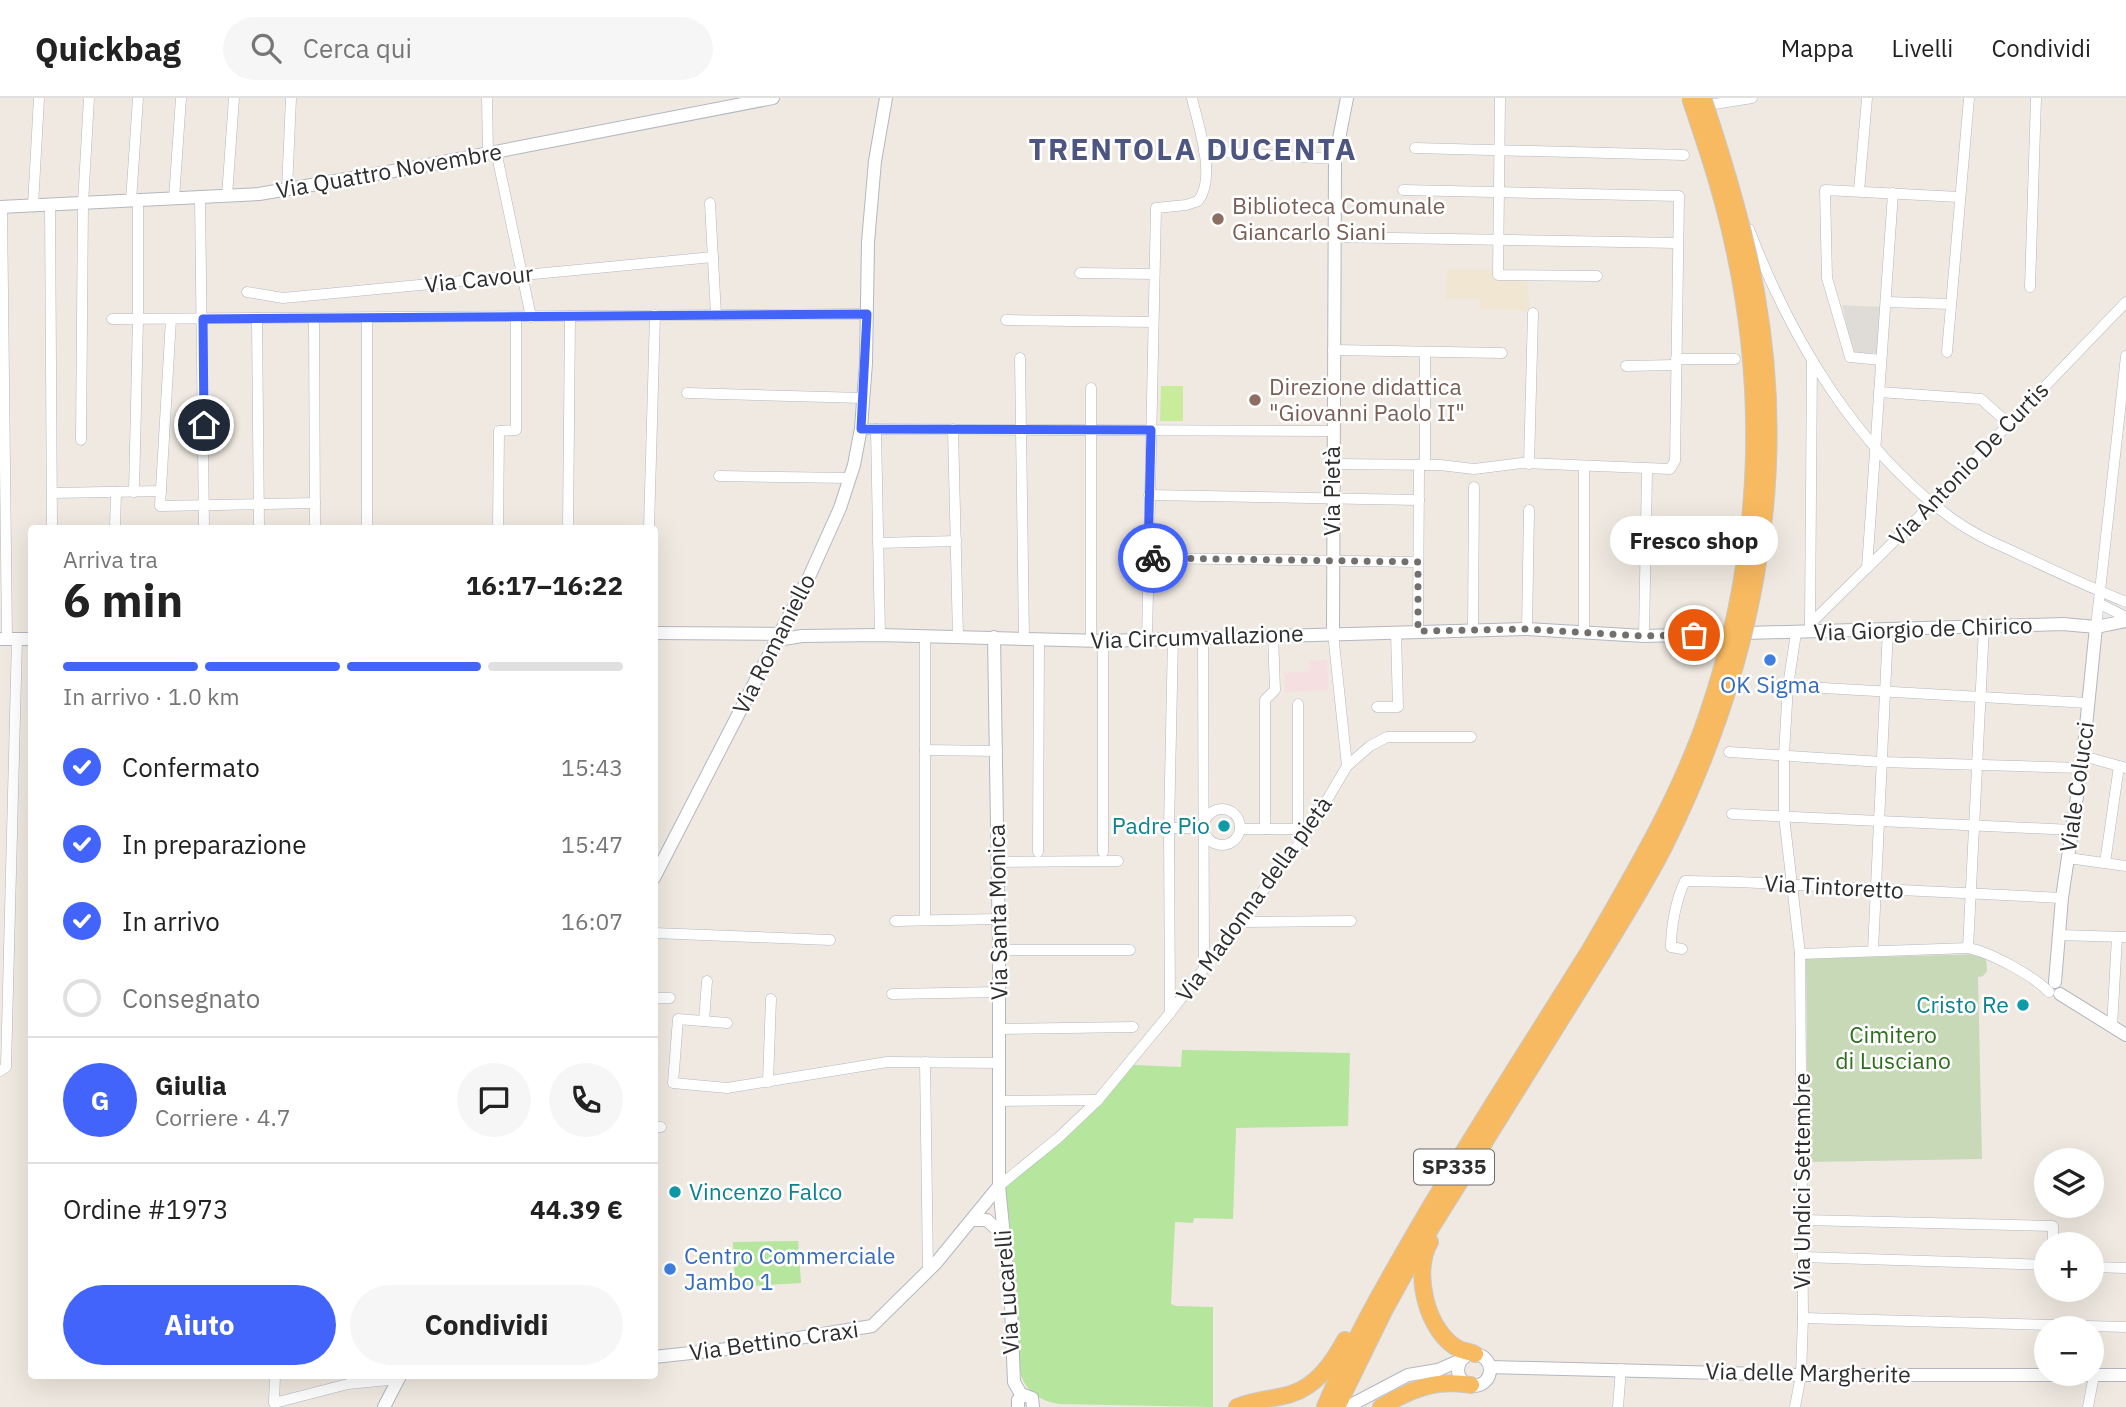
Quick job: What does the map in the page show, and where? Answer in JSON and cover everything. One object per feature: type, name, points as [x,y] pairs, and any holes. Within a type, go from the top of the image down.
[{"type":"highway","name":"SP335","points":[[1336,1401],[1421,1244],[1596,952],[1650,844],[1707,718],[1730,642],[1751,528],[1755,466],[1753,374],[1746,313],[1723,199],[1698,100]]},
{"type":"highway","name":"SP335","points":[[1336,1401],[1353,1344],[1388,1279],[1450,1173],[1596,952]]},
{"type":"highway","points":[[1468,1357],[1444,1337],[1432,1318],[1423,1292],[1422,1272],[1427,1247],[1471,1171],[1480,1148]]},
{"type":"highway","points":[[1237,1407],[1294,1393],[1317,1380],[1340,1348],[1371,1291],[1388,1279]]},
{"type":"highway","points":[[1381,1407],[1398,1396],[1426,1386],[1465,1380]]},
{"type":"street","points":[[33,206],[39,98]]},
{"type":"street","points":[[81,440],[83,203],[89,98]]},
{"type":"street","points":[[134,492],[138,319],[134,201],[138,98]]},
{"type":"street","points":[[174,199],[181,98]]},
{"type":"street","points":[[227,196],[234,98]]},
{"type":"street","points":[[287,190],[291,98]]},
{"type":"street","points":[[487,98],[492,152],[531,317]]},
{"type":"street","name":"Via Quattro Novembre","points":[[1,207],[227,196],[287,190],[773,98]]},
{"type":"street","name":"Via Romaniello","points":[[658,870],[781,632],[840,508],[850,478],[861,429],[868,242],[886,98]]},
{"type":"street","name":"Via Pietà","points":[[1333,634],[1335,159],[1347,98]]},
{"type":"street","points":[[1500,98],[1498,275],[1597,276]]},
{"type":"street","points":[[1752,98],[1698,100],[1778,297],[1800,342],[1854,421],[1875,447],[1954,521],[1993,543],[2126,602]]},
{"type":"street","points":[[1859,191],[1867,98]]},
{"type":"street","points":[[1947,352],[1969,98]]},
{"type":"street","points":[[2030,287],[2036,98]]},
{"type":"street","points":[[1147,639],[1156,208],[1186,205],[1198,201],[1203,195],[1206,186],[1205,151],[1193,103]]},
{"type":"street","points":[[1415,148],[1684,155]]},
{"type":"street","points":[[1205,151],[1335,159]]},
{"type":"street","points":[[1332,464],[1422,465],[1474,469],[1529,464],[1670,468],[1675,461],[1679,195],[1403,190]]},
{"type":"street","points":[[1881,360],[1850,357],[1827,278],[1825,190],[1959,197]]},
{"type":"street","points":[[1867,568],[1893,193]]},
{"type":"street","points":[[200,197],[204,525]]},
{"type":"street","points":[[710,203],[716,315]]},
{"type":"street","points":[[50,205],[52,525]]},
{"type":"street","points":[[1,207],[8,639],[4,909],[6,1067],[1,1071]]},
{"type":"street","points":[[1333,237],[1677,243]]},
{"type":"street","name":"Via Cavour","points":[[247,292],[283,298],[713,257]]},
{"type":"street","points":[[1080,274],[1154,274]]},
{"type":"street","points":[[1886,302],[1951,304]]},
{"type":"street","name":"Via Antonio De Curtis","points":[[1810,628],[2126,302]]},
{"type":"street","points":[[1529,464],[1533,313]]},
{"type":"street","points":[[112,319],[867,314]]},
{"type":"street","points":[[649,525],[655,315]]},
{"type":"street","points":[[568,525],[570,316]]},
{"type":"street","points":[[498,525],[499,431],[516,430],[516,317]]},
{"type":"street","points":[[257,318],[259,525]]},
{"type":"street","points":[[314,318],[315,525]]},
{"type":"street","points":[[367,525],[368,318]]},
{"type":"street","points":[[172,319],[160,506],[314,503]]},
{"type":"street","points":[[1006,320],[1153,322]]},
{"type":"street","points":[[1333,350],[1502,353]]},
{"type":"street","points":[[1418,631],[1419,500],[1425,352]]},
{"type":"street","name":"Viale Colucci","points":[[2055,990],[2062,898],[2082,762],[2126,356]]},
{"type":"street","points":[[1020,358],[1024,639]]},
{"type":"street","points":[[1626,366],[1735,359]]},
{"type":"street","points":[[1810,628],[1812,360]]},
{"type":"street","points":[[1091,388],[1103,852]]},
{"type":"street","points":[[1879,392],[1981,399],[2009,424]]},
{"type":"street","points":[[687,393],[863,398]]},
{"type":"street","points":[[861,429],[1332,431]]},
{"type":"street","points":[[876,429],[880,635]]},
{"type":"street","points":[[953,429],[958,637]]},
{"type":"street","points":[[1584,466],[1588,633],[1644,636],[1647,472]]},
{"type":"street","points":[[719,476],[850,478]]},
{"type":"street","points":[[1473,630],[1474,487]]},
{"type":"street","points":[[52,493],[161,491]]},
{"type":"street","points":[[115,525],[116,492]]},
{"type":"street","points":[[1149,495],[1332,496],[1419,500]]},
{"type":"street","points":[[1527,629],[1529,510]]},
{"type":"street","points":[[878,543],[956,541]]},
{"type":"street","points":[[1148,558],[1418,562]]},
{"type":"street","points":[[2100,604],[2126,619]]},
{"type":"street","name":"Via Giorgio de Chirico","points":[[1644,636],[1796,633],[1810,628],[1888,629],[2063,624],[2096,627],[2126,619]]},
{"type":"street","points":[[1968,948],[1984,627]]},
{"type":"street","name":"Via Circumvallazione","points":[[781,632],[1097,641],[1527,629],[1588,633]]},
{"type":"street","points":[[1873,951],[1888,629]]},
{"type":"street","points":[[658,633],[781,632]]},
{"type":"street","points":[[1377,707],[1398,706],[1396,632]]},
{"type":"street","name":"Via Undici Settembre","points":[[1795,1407],[1801,1375],[1803,1318],[1800,954],[1784,816],[1784,754],[1788,686],[1796,633]]},
{"type":"street","points":[[1333,634],[1348,766]]},
{"type":"street","points":[[1265,829],[1265,700],[1275,690],[1273,635]]},
{"type":"street","points":[[925,636],[925,920]]},
{"type":"street","name":"Via Santa Monica","points":[[994,637],[999,950],[999,1186]]},
{"type":"street","points":[[1170,1013],[1169,828],[1173,637]]},
{"type":"street","points":[[1203,637],[1204,970]]},
{"type":"street","points":[[8,639],[28,639]]},
{"type":"street","points":[[1038,852],[1039,639]]},
{"type":"street","points":[[1788,686],[2088,703]]},
{"type":"street","points":[[1298,704],[1298,829]]},
{"type":"street","points":[[1348,766],[1370,746],[1387,737],[1471,737]]},
{"type":"street","points":[[925,750],[997,751]]},
{"type":"street","points":[[1729,752],[1977,766],[2082,762],[2123,767],[2105,863]]},
{"type":"street","name":"Via Madonna della pietà","points":[[999,1186],[1058,1138],[1098,1100],[1204,970],[1310,829],[1348,766]]},
{"type":"street","points":[[1222,809],[1237,817],[1240,829],[1230,843],[1218,845],[1208,839],[1203,828],[1211,813],[1222,809]]},
{"type":"street","points":[[1732,814],[2073,830]]},
{"type":"street","points":[[1169,828],[1203,828]]},
{"type":"street","points":[[1240,829],[1310,829]]},
{"type":"street","points":[[2068,858],[2126,866]]},
{"type":"street","points":[[996,862],[1118,861]]},
{"type":"street","name":"Via Tintoretto","points":[[1682,948],[1671,947],[1671,939],[1685,881],[2062,898]]},
{"type":"street","points":[[895,921],[998,919]]},
{"type":"street","points":[[1240,922],[1351,921]]},
{"type":"street","points":[[658,933],[830,940]]},
{"type":"street","points":[[2058,935],[2121,937],[2112,1027]]},
{"type":"street","points":[[1800,954],[1968,948],[1978,950],[2055,990],[2126,1035]]},
{"type":"street","points":[[999,950],[1130,950]]},
{"type":"street","points":[[704,1021],[707,981]]},
{"type":"street","points":[[892,994],[999,992]]},
{"type":"street","points":[[658,998],[670,999]]},
{"type":"street","points":[[768,1082],[771,999]]},
{"type":"street","points":[[727,1023],[678,1019],[673,1083],[727,1088],[887,1062],[1000,1063]]},
{"type":"street","points":[[999,1029],[1133,1027]]},
{"type":"street","points":[[925,1062],[928,1271]]},
{"type":"street","points":[[1000,1101],[1098,1100]]},
{"type":"street","name":"Via Bettino Craxi","points":[[658,1357],[866,1329],[881,1319],[928,1271],[999,1186]]},
{"type":"street","name":"Via Lucarelli","points":[[999,1186],[1011,1307],[1014,1382],[1020,1401],[1032,1398],[1033,1407]]},
{"type":"street","points":[[972,1220],[987,1220],[1003,1235]]},
{"type":"street","points":[[1803,1220],[2053,1226],[2053,1232]]},
{"type":"street","points":[[1803,1257],[2034,1265]]},
{"type":"street","points":[[2104,1267],[2126,1268]]},
{"type":"street","points":[[1803,1318],[2126,1327]]},
{"type":"street","points":[[1465,1380],[1459,1365],[1468,1357]]},
{"type":"street","points":[[1336,1401],[1408,1375],[1438,1370],[1468,1357],[1485,1357],[1490,1367],[1485,1381],[1481,1384],[1438,1370]]},
{"type":"street","name":"Via delle Margherite","points":[[1490,1367],[1801,1375],[2034,1375]]},
{"type":"street","points":[[1618,1407],[1621,1369]]},
{"type":"street","name":"Via delle Margherite","points":[[2104,1375],[2126,1375]]},
{"type":"street","points":[[275,1379],[274,1403],[348,1384],[385,1379]]},
{"type":"street","points":[[384,1407],[399,1379]]},
{"type":"street","points":[[2088,1407],[2092,1386]]},
{"type":"shaded area","points":[[1447,269],[1492,270],[1493,279],[1528,280],[1529,310],[1480,309],[1480,298],[1446,299]]},
{"type":"shaded area","points":[[1842,305],[1882,307],[1881,353],[1853,353]]},
{"type":"shaded area","points":[[1327,660],[1328,690],[1285,692],[1284,673],[1309,671],[1309,661]]},
{"type":"green space","points":[[1161,386],[1183,386],[1183,421],[1160,421]]},
{"type":"green space","name":"Cimitero di Lusciano","points":[[1986,956],[1987,971],[1978,977],[1982,1159],[1808,1162],[1806,959]]},
{"type":"green space","points":[[1182,1050],[1350,1053],[1348,1126],[1236,1128],[1233,1219],[1194,1218],[1193,1223],[1175,1222],[1171,1304],[1213,1307],[1213,1407],[1059,1404],[1046,1400],[1034,1394],[1026,1385],[1018,1364],[1016,1287],[1005,1188],[1085,1118],[1134,1065],[1181,1067]]},
{"type":"green space","points":[[798,1241],[801,1283],[735,1287],[733,1242]]},
{"type":"way so far","points":[[1153,558],[1418,562],[1418,631],[1527,629],[1644,636],[1694,635]]},
{"type":"place","name":"Biblioteca Comunale Giancarlo Siani","points":[[1218,219]]},
{"type":"place","name":"Direzione didattica \"Giovanni Paolo II\"","points":[[1255,400]]},
{"type":"place","name":"Fresco shop","points":[[1694,635]]},
{"type":"place","name":"OK Sigma","points":[[1770,660]]},
{"type":"place","name":"Padre Pio","points":[[1224,826]]},
{"type":"place","name":"Cristo Re","points":[[2023,1005]]},
{"type":"place","name":"Vincenzo Falco","points":[[675,1192]]},
{"type":"place","name":"Centro Commerciale Jambo 1","points":[[670,1269]]},
{"type":"district","name":"TRENTOLA DUCENTA","points":[[1193,150]]},
{"type":"route","points":[[204,425],[203,319],[867,314],[861,429],[1151,430],[1148,558],[1153,558]]}]
